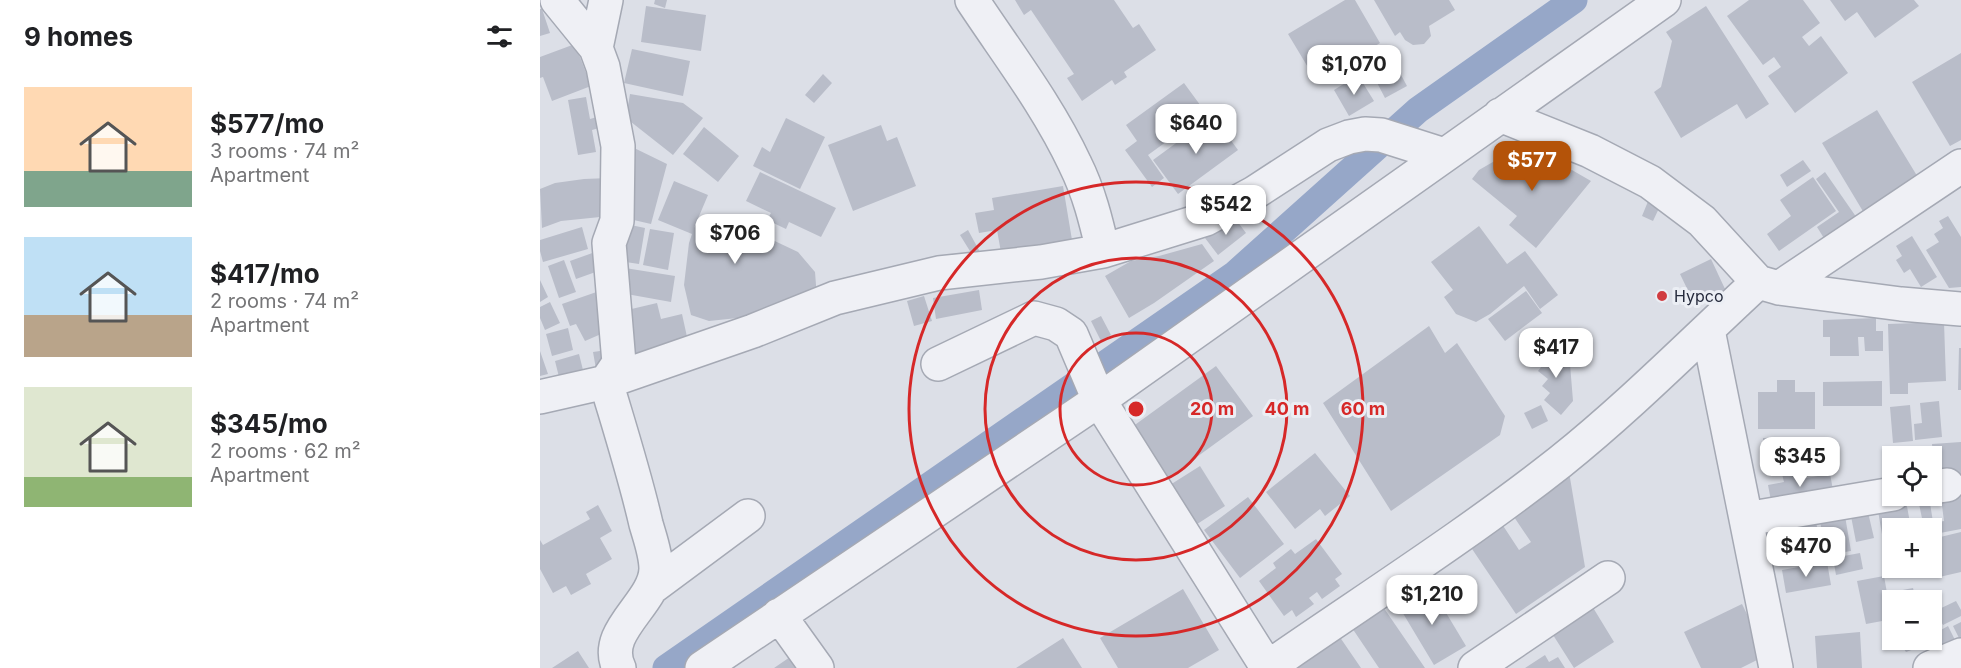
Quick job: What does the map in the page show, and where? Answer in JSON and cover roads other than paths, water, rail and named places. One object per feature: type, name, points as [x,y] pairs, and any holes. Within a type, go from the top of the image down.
[{"type":"street","points":[[557,0],[596,48],[603,67],[618,146],[617,221],[609,243],[619,363],[606,382],[654,555],[656,570],[651,588],[617,644],[617,664]]},
{"type":"street","points":[[596,48],[606,0]]},
{"type":"street","points":[[972,0],[1055,125],[1076,164],[1090,200],[1103,251]]},
{"type":"street","points":[[702,668],[1099,400],[1664,0]]},
{"type":"street","points":[[1500,115],[1590,151],[1650,182],[1702,221],[1769,285],[1901,304],[1961,309]]},
{"type":"street","points":[[540,397],[606,382],[753,331],[835,298],[939,273],[1041,262],[1103,251],[1206,219],[1254,193],[1328,145],[1349,137],[1365,134],[1381,135],[1444,155]]},
{"type":"street","points":[[938,364],[1034,318],[1056,324],[1071,334],[1099,400],[1277,665],[1561,461],[1708,330],[1769,285],[1961,166]]},
{"type":"street","points":[[1708,330],[1776,668]]},
{"type":"street","points":[[1746,519],[1882,496]]},
{"type":"street","points":[[651,588],[748,516]]},
{"type":"street","points":[[1475,668],[1608,578]]},
{"type":"street","points":[[779,615],[818,668]]},
{"type":"street","points":[[1930,668],[1961,655]]},
{"type":"waterway","points":[[666,668],[1235,274],[1418,110],[1574,0]]},
{"type":"place","name":"Hypco","points":[[1662,296]]}]
